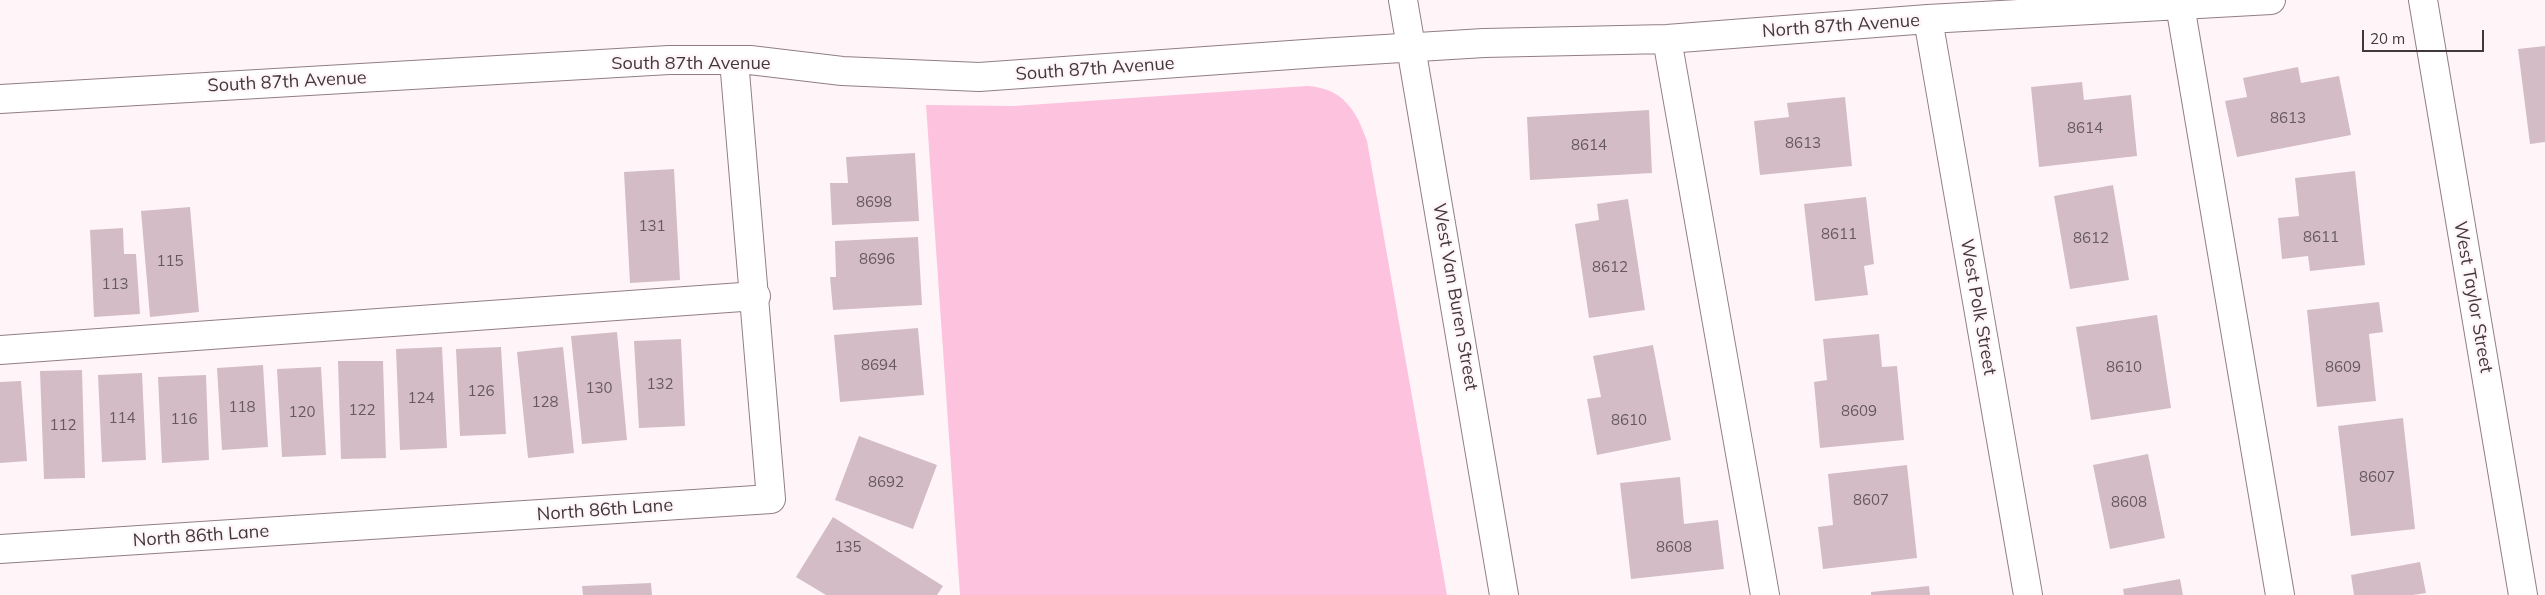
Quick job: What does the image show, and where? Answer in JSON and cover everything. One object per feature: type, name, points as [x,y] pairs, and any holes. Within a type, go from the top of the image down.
[{"type":"street","name":"West Van Buren Street","points":[[1404,0],[1504,595]]},
{"type":"street","name":"North 87th Avenue","points":[[1411,48],[1484,43],[1667,40],[1928,20],[2271,0]]},
{"type":"street","name":"West Taylor Street","points":[[2423,0],[2523,595]]},
{"type":"street","points":[[2180,5],[2280,595]]},
{"type":"street","name":"West Polk Street","points":[[1928,20],[2028,595]]},
{"type":"street","points":[[1667,40],[1765,595]]},
{"type":"street","name":"South 87th Avenue","points":[[0,99],[659,61],[734,60],[842,72],[979,77],[1411,48]]},
{"type":"street","name":"North 86th Lane","points":[[0,549],[771,499],[756,296],[734,60]]},
{"type":"street","points":[[0,350],[756,296]]},
{"type":"shaded area","points":[[1307,86],[1330,91],[1339,96],[1353,111],[1367,141],[1447,595],[960,595],[926,105],[1014,106]]},
{"type":"building","points":[[2545,46],[2545,142],[2530,144],[2518,49]]},
{"type":"building","points":[[2298,67],[2301,83],[2339,76],[2351,135],[2237,157],[2225,101],[2247,97],[2243,78]]},
{"type":"building","points":[[2082,82],[2084,100],[2131,95],[2137,156],[2039,167],[2031,87]]},
{"type":"building","points":[[1845,97],[1852,166],[1760,175],[1754,121],[1789,117],[1787,103]]},
{"type":"building","points":[[1649,110],[1652,173],[1530,180],[1527,117]]},
{"type":"building","points":[[915,153],[919,221],[832,225],[830,183],[848,183],[846,157]]},
{"type":"building","points":[[674,169],[680,280],[630,283],[624,172]]},
{"type":"building","points":[[2355,171],[2365,265],[2310,271],[2308,256],[2282,259],[2278,218],[2299,216],[2295,178]]},
{"type":"building","points":[[2113,185],[2129,280],[2070,289],[2054,196]]},
{"type":"building","points":[[1866,197],[1874,264],[1864,266],[1868,295],[1815,301],[1804,204]]},
{"type":"building","points":[[1628,199],[1645,310],[1589,318],[1575,224],[1599,220],[1597,204]]},
{"type":"building","points":[[190,207],[199,312],[150,317],[141,211]]},
{"type":"building","points":[[123,228],[124,254],[136,254],[140,314],[94,317],[90,230]]},
{"type":"building","points":[[918,237],[922,305],[833,310],[830,277],[836,277],[835,241]]},
{"type":"building","points":[[2379,302],[2383,332],[2369,334],[2376,401],[2317,407],[2307,310]]},
{"type":"building","points":[[2157,315],[2171,408],[2091,420],[2076,327]]},
{"type":"building","points":[[918,328],[924,395],[840,402],[834,335]]},
{"type":"building","points":[[617,332],[627,440],[582,444],[571,336]]},
{"type":"building","points":[[1879,334],[1882,367],[1897,366],[1904,440],[1820,448],[1814,382],[1827,380],[1823,339]]},
{"type":"building","points":[[681,339],[685,426],[639,428],[634,341]]},
{"type":"building","points":[[1653,345],[1671,440],[1597,455],[1587,399],[1601,397],[1593,356]]},
{"type":"building","points":[[442,347],[447,448],[400,450],[396,349]]},
{"type":"building","points":[[501,347],[506,434],[460,436],[456,349]]},
{"type":"building","points":[[563,347],[574,453],[528,458],[517,352]]},
{"type":"building","points":[[338,361],[383,361],[386,458],[341,459]]},
{"type":"building","points":[[263,365],[268,447],[222,450],[217,368]]},
{"type":"building","points":[[321,367],[326,455],[282,457],[277,369]]},
{"type":"building","points":[[82,370],[85,478],[44,479],[40,371]]},
{"type":"building","points":[[142,373],[146,460],[102,462],[98,375]]},
{"type":"building","points":[[206,375],[209,460],[162,463],[158,377]]},
{"type":"building","points":[[21,381],[27,461],[0,463],[0,382]]},
{"type":"building","points":[[2403,418],[2415,529],[2351,536],[2338,426]]},
{"type":"building","points":[[859,436],[937,465],[913,529],[835,500]]},
{"type":"building","points":[[2148,454],[2165,538],[2110,549],[2093,465]]},
{"type":"building","points":[[1907,465],[1917,558],[1823,569],[1818,527],[1833,525],[1828,474]]},
{"type":"building","points":[[1680,477],[1684,524],[1718,520],[1724,569],[1631,579],[1620,483]]},
{"type":"building","points":[[833,517],[943,586],[937,595],[826,595],[796,577]]},
{"type":"building","points":[[2420,562],[2426,593],[2413,595],[2354,595],[2351,575]]},
{"type":"building","points":[[2180,579],[2183,595],[2124,595],[2123,589]]},
{"type":"building","points":[[651,583],[652,595],[583,595],[582,586]]},
{"type":"building","points":[[1929,586],[1930,595],[1871,595],[1871,592]]}]
